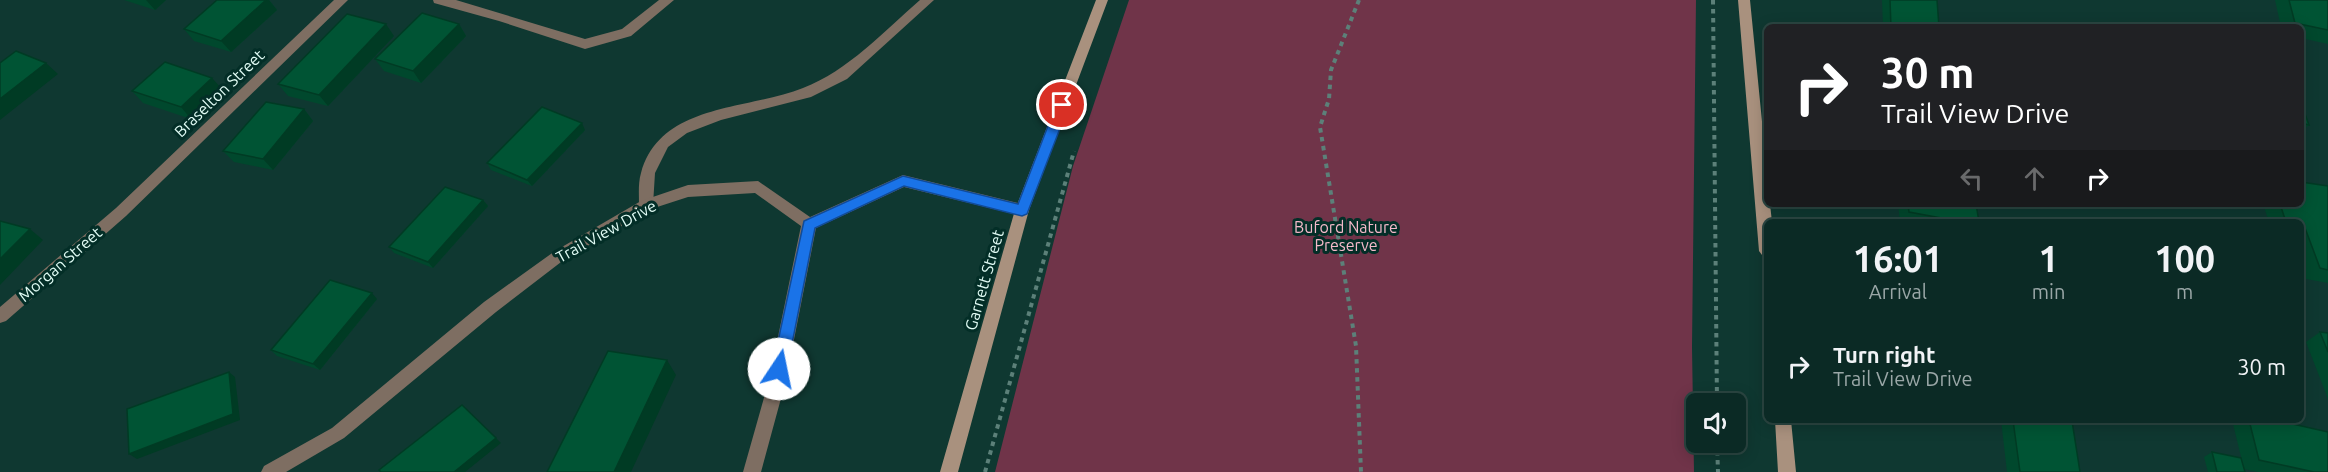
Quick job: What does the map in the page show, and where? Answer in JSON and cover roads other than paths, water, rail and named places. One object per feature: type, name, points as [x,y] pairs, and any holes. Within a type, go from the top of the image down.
[{"type":"street","name":"Braselton Street","points":[[121,212],[342,0]]},
{"type":"street","points":[[439,0],[502,17],[585,44],[627,33],[668,0]]},
{"type":"street","points":[[646,205],[648,173],[663,143],[672,136],[682,129],[718,115],[806,93],[842,75],[928,0]]},
{"type":"street","name":"Garnett Street","points":[[949,472],[1022,210],[1102,0]]},
{"type":"street","points":[[1744,0],[1764,219]]},
{"type":"street","points":[[752,472],[779,369],[809,224],[903,181],[1022,210]]},
{"type":"street","name":"Trail View Drive","points":[[270,472],[338,433],[490,307],[560,255],[646,205],[688,191],[758,187],[809,224]]},
{"type":"street","name":"Morgan Street","points":[[0,316],[121,212]]},
{"type":"street","points":[[1783,423],[1787,472]]},
{"type":"park label","name":"Buford Nature Preserve","points":[[1346,236]]}]
